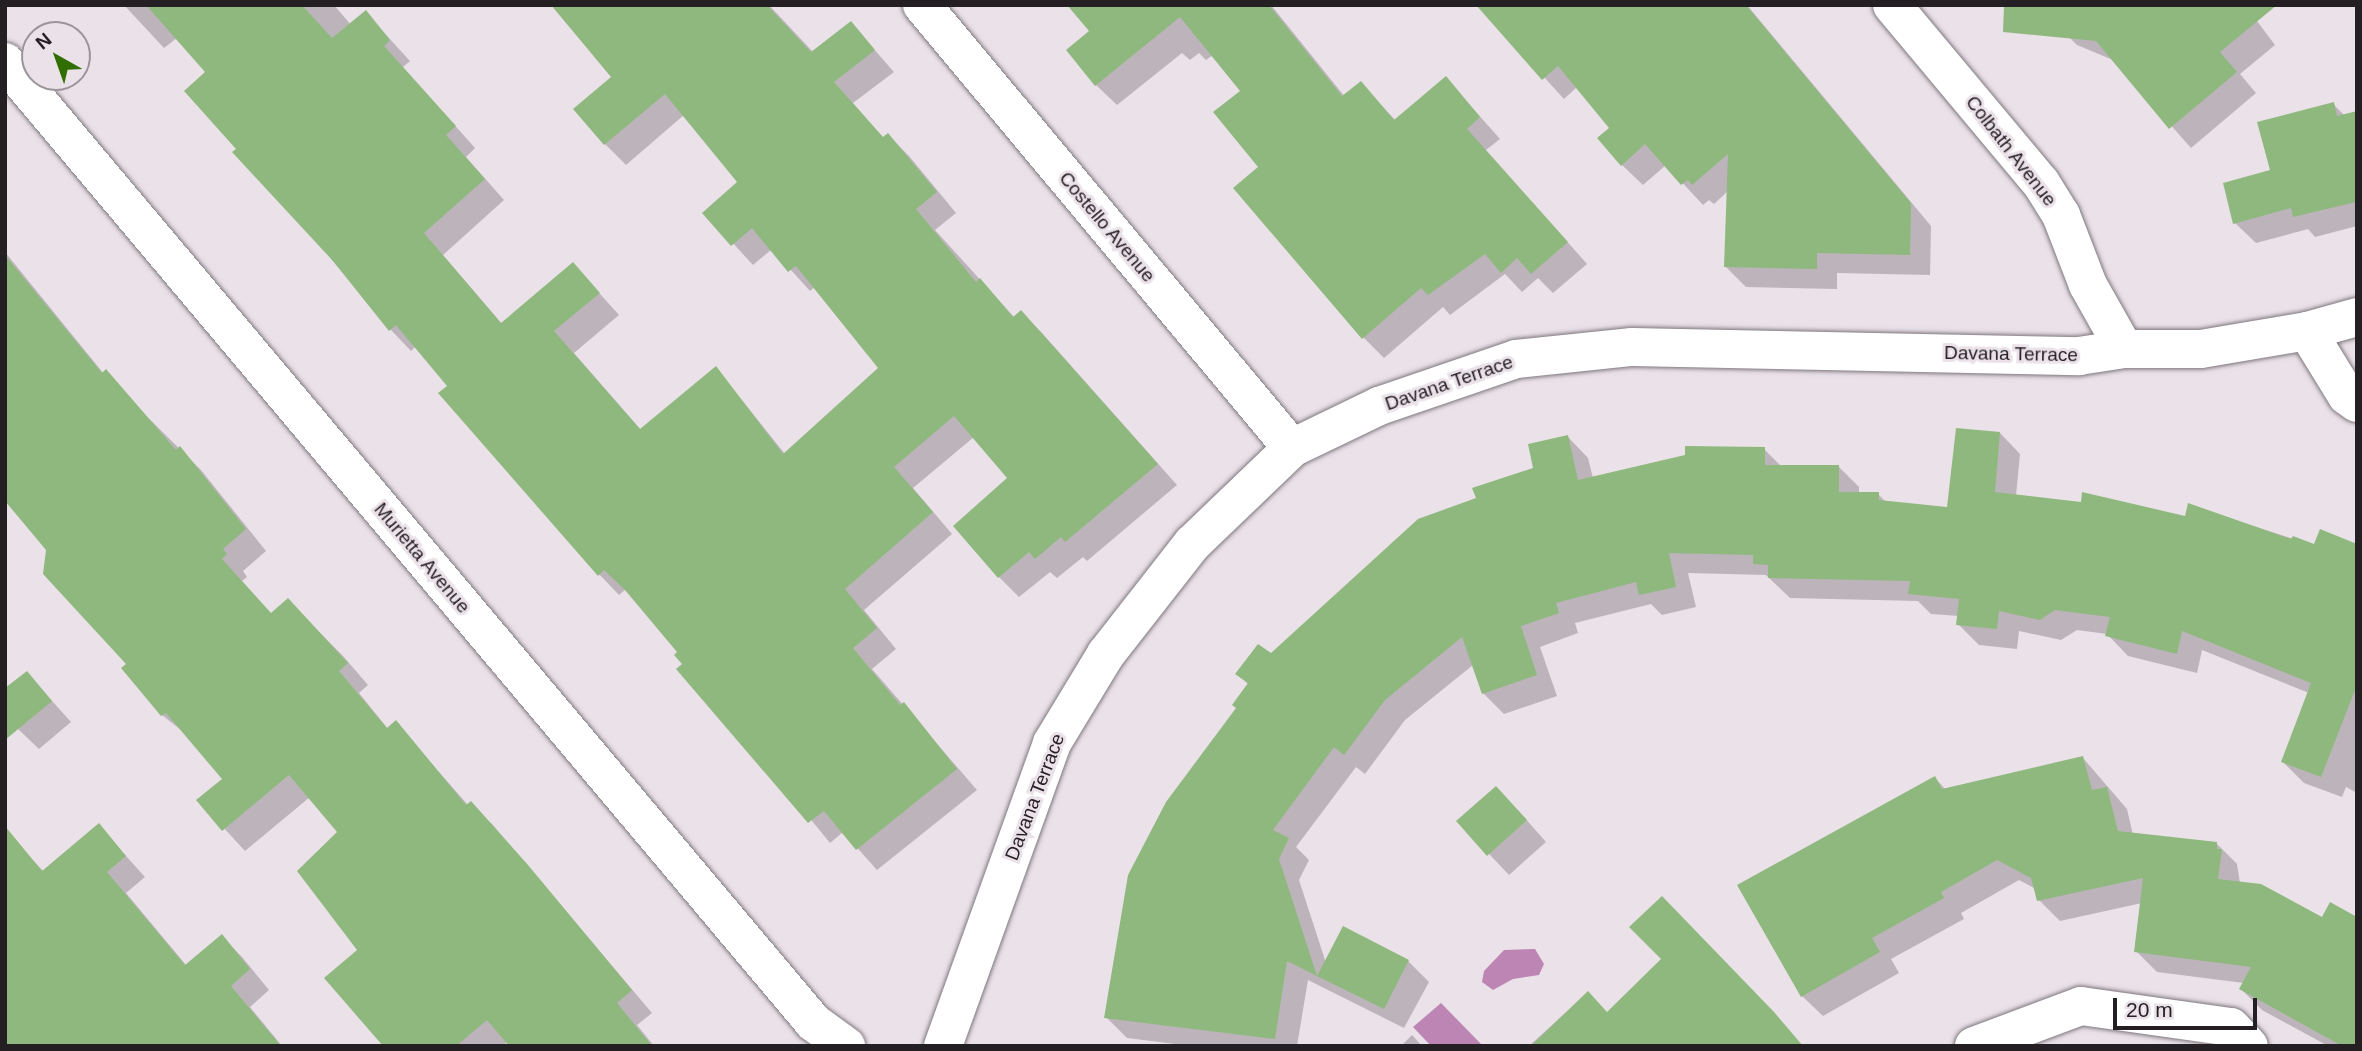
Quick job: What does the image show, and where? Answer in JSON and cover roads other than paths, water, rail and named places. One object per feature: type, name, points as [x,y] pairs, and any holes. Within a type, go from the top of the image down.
[{"type":"street","name":"Costello Avenue","points":[[922,5],[1292,448]]},
{"type":"street","name":"Colbath Avenue","points":[[1892,5],[2041,183],[2061,215],[2088,285],[2123,349]]},
{"type":"street","name":"Murietta Avenue","points":[[5,62],[813,1022],[846,1046]]},
{"type":"street","name":"Davana Terrace","points":[[943,1046],[1052,743],[1106,654],[1192,544],[1292,448],[1379,406],[1516,359],[1632,347],[2080,356],[2123,349],[2200,349],[2307,331],[2357,317]]},
{"type":"street","points":[[2307,331],[2347,396],[2357,403]]},
{"type":"street","points":[[1974,1046],[2081,1006],[2231,1027],[2249,1046]]}]
